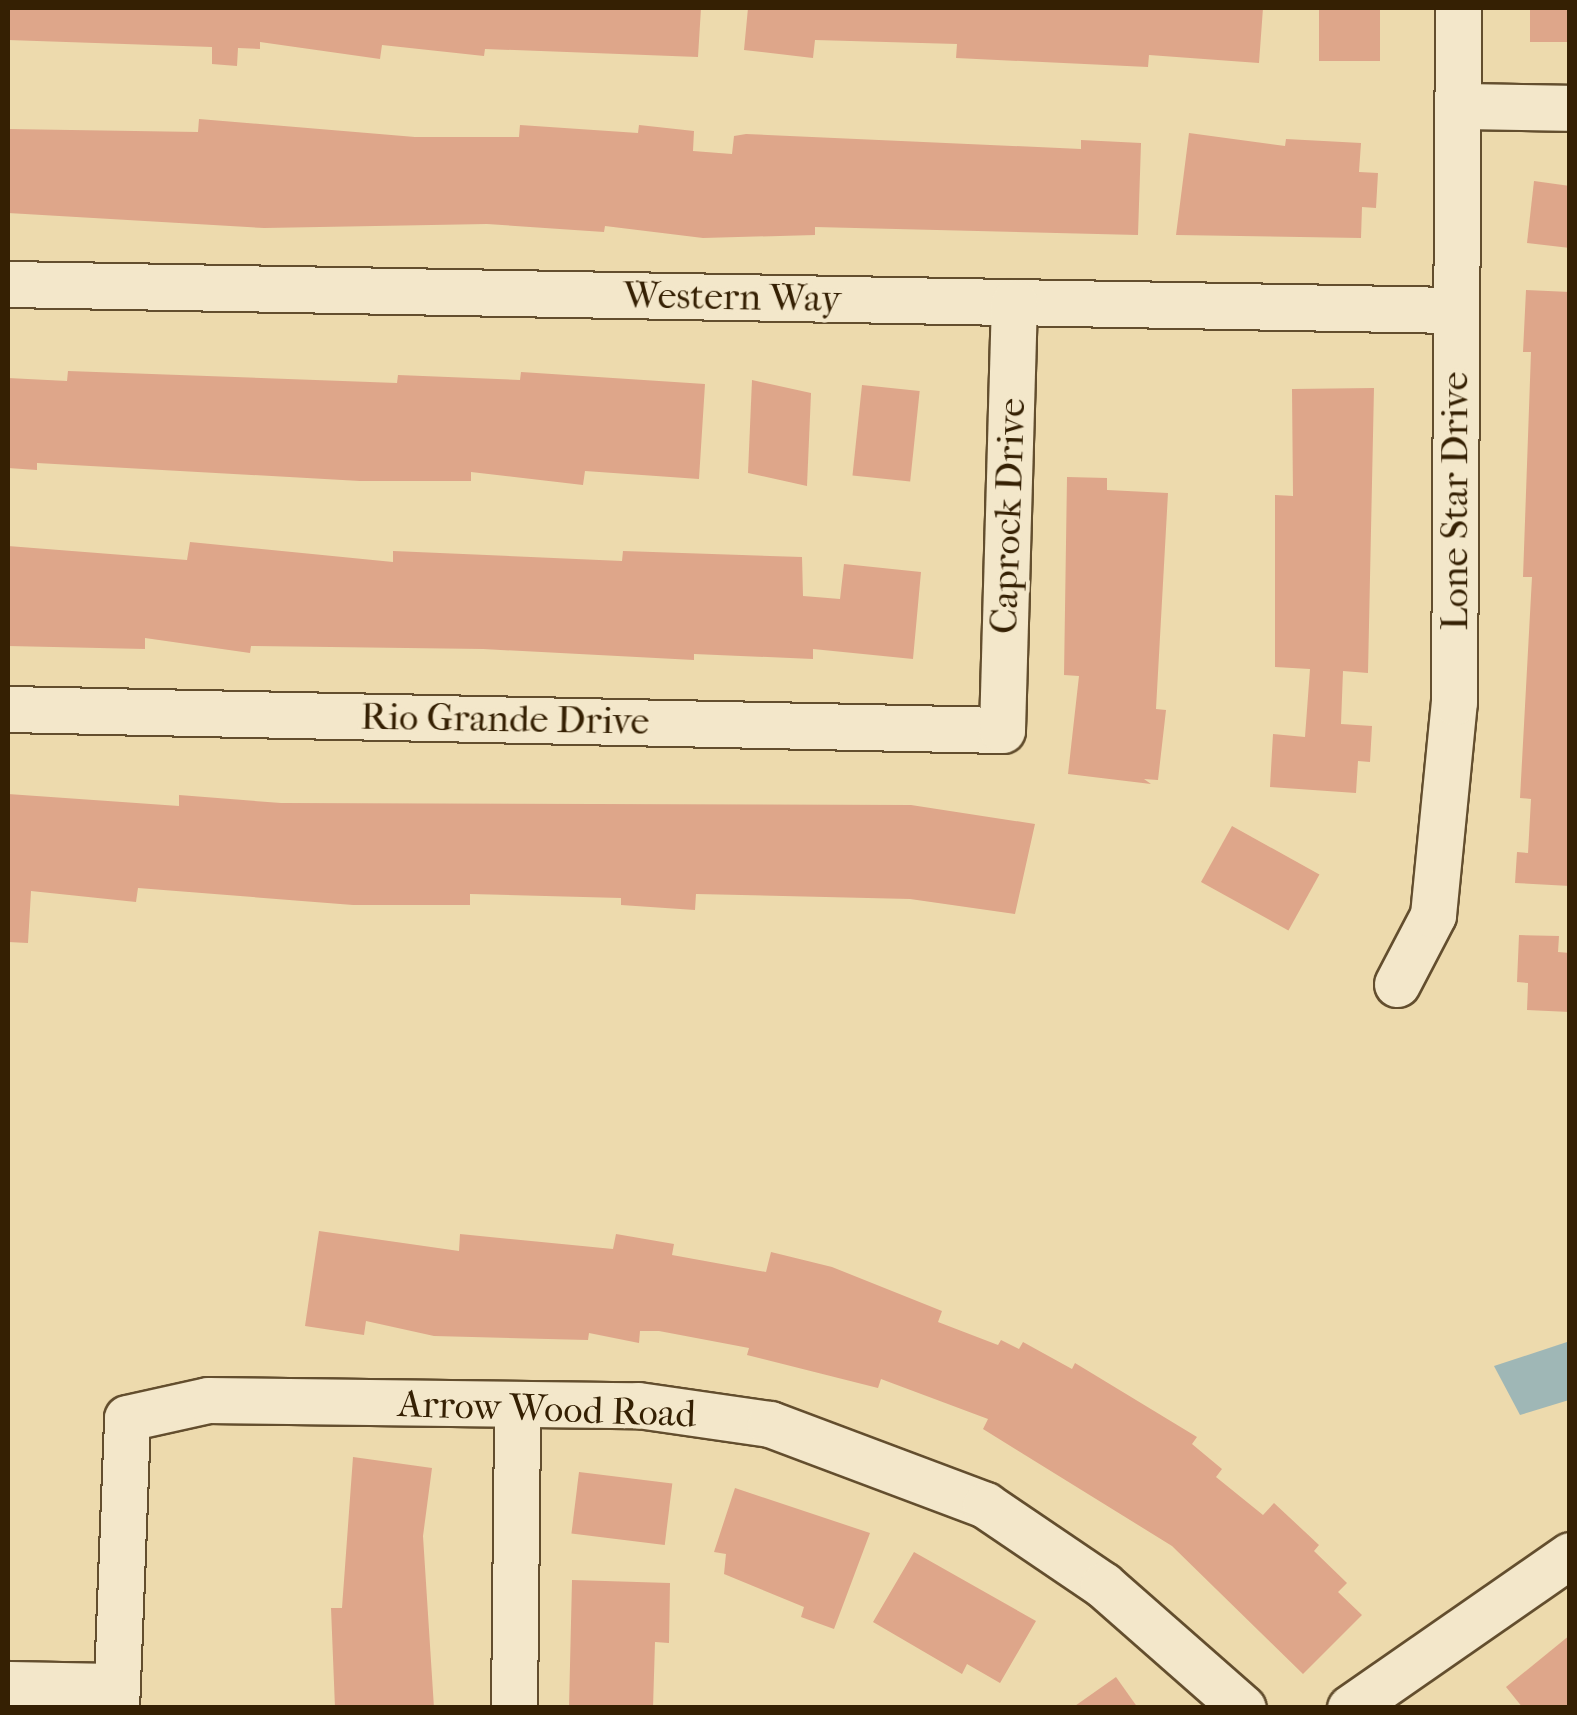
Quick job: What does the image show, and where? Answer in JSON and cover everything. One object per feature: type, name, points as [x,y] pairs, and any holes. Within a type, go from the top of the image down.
[{"type":"street","name":"Lone Star Drive","points":[[1397,984],[1433,915],[1454,702],[1458,8]]},
{"type":"street","points":[[1458,106],[1570,108]]},
{"type":"street","name":"Western Way","points":[[8,284],[1456,310]]},
{"type":"street","name":"Caprock Drive","points":[[1002,730],[1014,302]]},
{"type":"street","name":"Rio Grande Drive","points":[[8,709],[1002,730]]},
{"type":"street","name":"Arrow Wood Road","points":[[116,1697],[127,1418],[208,1400],[703,1412],[770,1424],[932,1480],[985,1505],[1089,1575],[1193,1656],[1243,1708]]},
{"type":"street","points":[[514,1708],[517,1408]]},
{"type":"street","points":[[1350,1708],[1570,1555]]},
{"type":"street","points":[[8,1684],[116,1697]]},
{"type":"water","points":[[1567,1342],[1569,1400],[1520,1415],[1494,1366]]},
{"type":"building","points":[[8,8],[701,8],[698,57],[485,49],[484,56],[382,45],[380,59],[260,42],[260,49],[238,48],[237,66],[212,64],[212,47],[8,40]]},
{"type":"building","points":[[748,8],[1263,8],[1259,63],[1149,55],[1148,67],[956,58],[957,44],[815,40],[813,58],[744,50]]},
{"type":"building","points":[[1319,8],[1380,8],[1380,61],[1319,61]]},
{"type":"building","points":[[1530,8],[1570,8],[1570,42],[1530,42]]},
{"type":"building","points":[[199,119],[415,137],[519,137],[520,125],[638,133],[639,125],[694,131],[693,151],[732,154],[734,136],[746,134],[1081,149],[1081,140],[1141,143],[1138,235],[815,227],[815,235],[703,238],[605,226],[604,232],[487,224],[264,228],[8,213],[8,129],[198,132]]},
{"type":"building","points":[[1189,133],[1285,146],[1286,139],[1361,143],[1359,172],[1378,173],[1376,208],[1362,207],[1361,238],[1176,235]]},
{"type":"building","points":[[1534,181],[1570,186],[1570,248],[1527,243]]},
{"type":"building","points":[[1526,290],[1570,292],[1570,886],[1515,883],[1517,852],[1528,853],[1531,799],[1520,798],[1532,577],[1523,577],[1531,352],[1523,352]]},
{"type":"building","points":[[68,371],[397,383],[398,375],[520,380],[521,372],[705,384],[699,479],[585,471],[583,485],[471,472],[471,481],[360,481],[37,463],[37,470],[8,468],[8,378],[67,381]]},
{"type":"building","points":[[752,380],[811,393],[807,486],[748,473]]},
{"type":"building","points":[[862,385],[920,391],[910,482],[852,476]]},
{"type":"building","points":[[1374,388],[1368,673],[1343,671],[1341,724],[1372,726],[1370,762],[1358,761],[1356,793],[1270,787],[1273,734],[1305,737],[1310,669],[1275,667],[1275,495],[1293,496],[1292,389]]},
{"type":"building","points":[[1067,477],[1107,478],[1107,490],[1168,493],[1156,709],[1166,710],[1158,780],[1144,779],[1151,784],[1068,774],[1079,676],[1064,675]]},
{"type":"building","points":[[190,542],[393,562],[393,551],[622,561],[623,551],[802,557],[803,596],[840,599],[844,564],[921,572],[913,659],[813,649],[813,659],[694,654],[694,660],[483,649],[251,646],[250,653],[145,638],[145,649],[8,646],[8,546],[187,560]]},
{"type":"building","points":[[8,794],[179,806],[179,795],[281,803],[911,805],[1035,824],[1015,914],[910,899],[696,894],[695,910],[621,905],[621,898],[470,894],[470,905],[353,905],[138,888],[136,902],[31,891],[28,943],[8,942]]},
{"type":"building","points":[[1232,826],[1319,874],[1288,930],[1201,882]]},
{"type":"building","points":[[1519,935],[1559,936],[1558,952],[1570,953],[1570,1012],[1527,1010],[1528,983],[1517,982]]},
{"type":"building","points":[[319,1231],[459,1251],[460,1234],[613,1249],[616,1234],[674,1244],[672,1255],[766,1272],[771,1252],[832,1267],[942,1311],[938,1322],[998,1345],[1001,1340],[1019,1349],[1023,1342],[1072,1369],[1075,1363],[1197,1437],[1192,1444],[1222,1469],[1216,1477],[1263,1515],[1274,1503],[1319,1545],[1314,1551],[1347,1583],[1338,1592],[1362,1615],[1303,1674],[1172,1546],[983,1429],[988,1419],[881,1379],[878,1388],[747,1355],[749,1348],[659,1331],[640,1331],[639,1343],[589,1333],[588,1340],[434,1336],[366,1321],[364,1335],[305,1326]]},
{"type":"building","points":[[353,1457],[432,1468],[423,1536],[434,1708],[335,1708],[331,1608],[342,1608]]},
{"type":"building","points":[[579,1472],[672,1483],[665,1545],[571,1534]]},
{"type":"building","points":[[735,1488],[870,1533],[834,1629],[801,1617],[804,1607],[724,1574],[726,1554],[714,1552]]},
{"type":"building","points":[[914,1552],[1036,1621],[1000,1683],[967,1664],[962,1674],[873,1622]]},
{"type":"building","points":[[572,1580],[670,1583],[669,1643],[655,1642],[653,1708],[569,1708]]},
{"type":"building","points":[[1570,1635],[1570,1708],[1523,1708],[1506,1687]]},
{"type":"building","points":[[1116,1677],[1138,1708],[1072,1708]]}]
